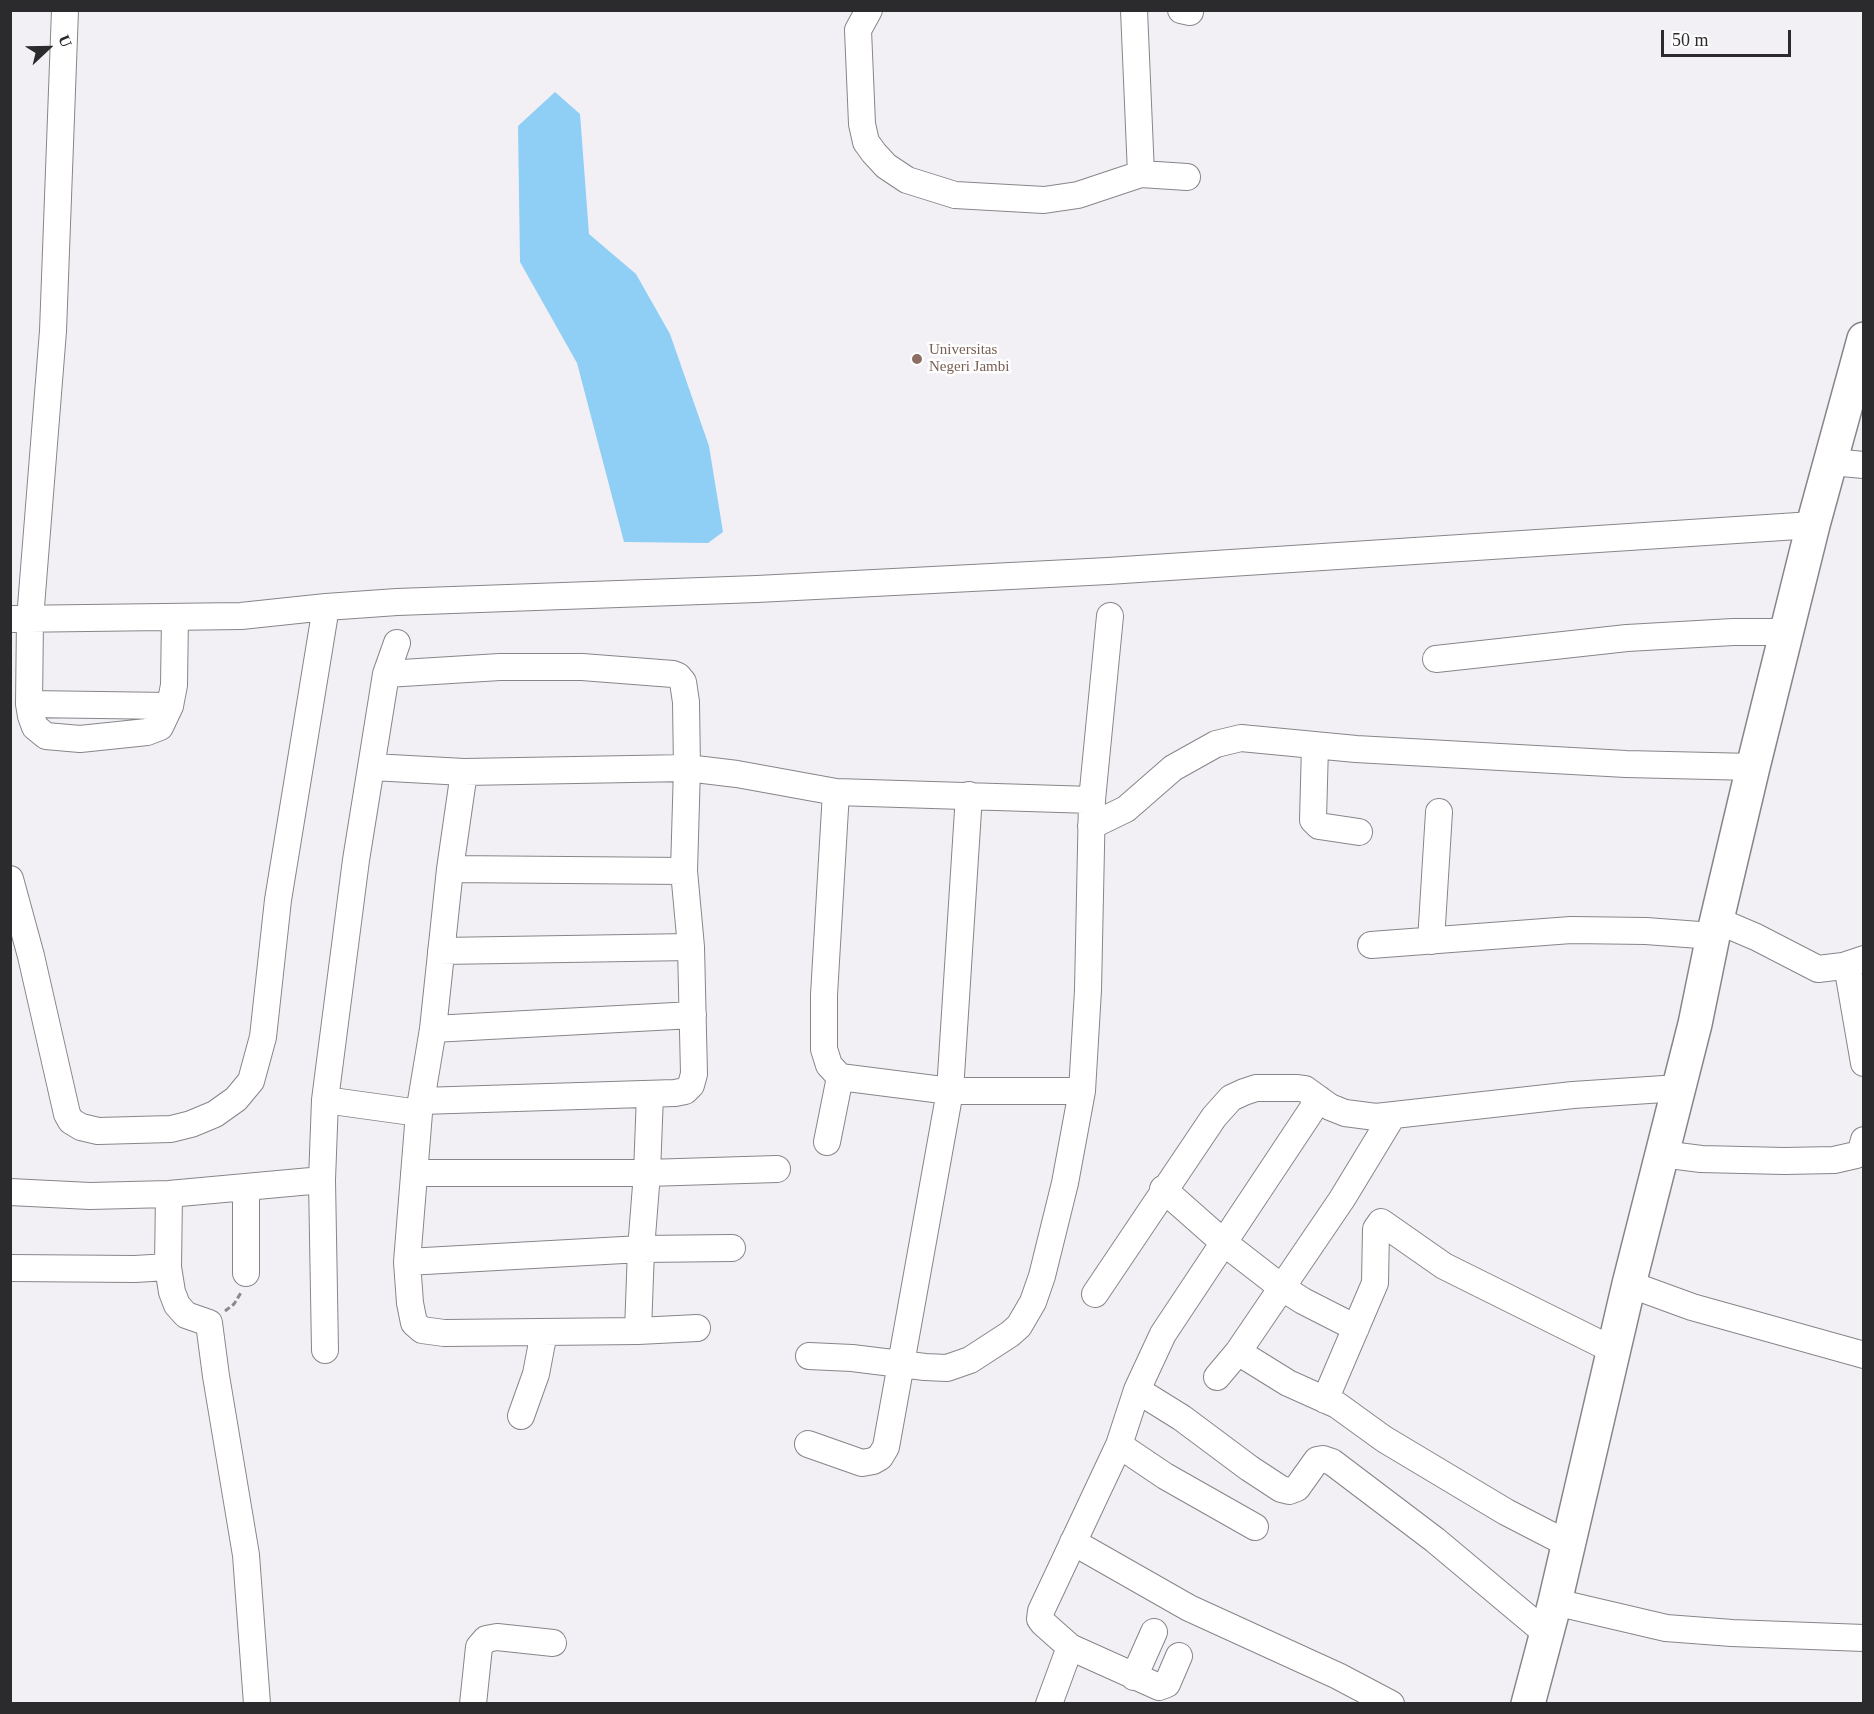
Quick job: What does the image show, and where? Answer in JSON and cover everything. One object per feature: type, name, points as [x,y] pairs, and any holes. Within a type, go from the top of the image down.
[{"type":"highway","points":[[1528,1704],[1555,1602],[1629,1284],[1695,1024],[1714,928],[1786,632],[1863,339]]},
{"type":"street","points":[[65,10],[53,331],[20,619],[29,704],[34,723],[41,733],[56,738],[80,739],[155,730],[163,723],[170,706],[174,685],[175,617]]},
{"type":"street","points":[[869,10],[858,30],[862,124],[866,142],[886,166],[907,180],[955,195],[1044,200],[1078,195],[1140,174],[1187,177]]},
{"type":"street","points":[[1134,10],[1140,174]]},
{"type":"street","points":[[1832,462],[1863,465]]},
{"type":"street","points":[[20,619],[241,616],[326,607],[1108,572],[1813,525]]},
{"type":"street","points":[[10,879],[31,956],[67,1114],[72,1121],[81,1127],[98,1131],[171,1129],[191,1124],[214,1114],[236,1099],[250,1081],[263,1037],[278,900],[326,607]]},
{"type":"street","points":[[809,1356],[852,1358],[939,1368],[957,1365],[998,1343],[1018,1326],[1033,1302],[1042,1276],[1065,1183],[1082,1091],[1088,990],[1092,800],[1110,616]]},
{"type":"street","points":[[1436,659],[1627,638],[1733,632],[1786,632]]},
{"type":"street","points":[[325,1350],[322,1180],[325,1100],[356,860],[386,674],[397,643]]},
{"type":"street","points":[[325,1100],[420,1107],[680,1093],[691,1085],[694,1074],[691,947],[684,871],[687,768],[685,690],[681,678],[676,675],[558,667],[500,667],[386,674]]},
{"type":"street","points":[[29,704],[170,706]]},
{"type":"street","points":[[1091,826],[1126,809],[1173,768],[1216,744],[1240,738],[1315,746],[1626,764],[1753,767]]},
{"type":"street","points":[[1315,746],[1312,815],[1314,822],[1319,826],[1359,832]]},
{"type":"street","points":[[372,767],[464,771],[687,768],[737,774],[836,792],[1092,800]]},
{"type":"street","points":[[464,771],[450,869],[433,1029],[420,1107],[414,1173],[407,1262],[411,1311],[416,1326],[422,1330],[444,1333],[638,1331],[697,1328]]},
{"type":"street","points":[[836,792],[824,995],[824,1049],[829,1065],[840,1077],[951,1091],[1082,1091]]},
{"type":"street","points":[[808,1444],[862,1463],[880,1457],[889,1438],[951,1091],[969,795]]},
{"type":"street","points":[[1431,941],[1439,812]]},
{"type":"street","points":[[450,869],[684,871]]},
{"type":"street","points":[[1371,945],[1571,930],[1646,931],[1714,928],[1756,937],[1818,969],[1855,962],[1863,1063]]},
{"type":"street","points":[[441,951],[691,947]]},
{"type":"street","points":[[433,1029],[693,1015]]},
{"type":"street","points":[[827,1142],[840,1077]]},
{"type":"street","points":[[1095,1294],[1214,1117],[1231,1098],[1256,1088],[1305,1089],[1330,1107],[1344,1113],[1376,1116],[1573,1095],[1679,1088]]},
{"type":"street","points":[[638,1331],[650,1095]]},
{"type":"street","points":[[1179,1656],[1165,1686],[1159,1687],[1070,1647],[1043,1623],[1040,1616],[1119,1445],[1137,1390],[1164,1334],[1319,1099]]},
{"type":"street","points":[[1217,1377],[1238,1352],[1342,1199],[1394,1115]]},
{"type":"street","points":[[1662,1154],[1701,1159],[1834,1160],[1857,1155],[1861,1151],[1863,1140]]},
{"type":"street","points":[[414,1173],[647,1173],[777,1168]]},
{"type":"street","points":[[10,1192],[90,1196],[169,1194],[322,1180]]},
{"type":"street","points":[[246,1187],[246,1274]]},
{"type":"street","points":[[1164,1189],[1223,1242],[1281,1287],[1356,1328]]},
{"type":"street","points":[[169,1194],[168,1267],[172,1292],[177,1305],[186,1315],[209,1323],[246,1555],[257,1704]]},
{"type":"street","points":[[1325,1400],[1375,1284],[1376,1229],[1381,1222],[1444,1266],[1613,1350]]},
{"type":"street","points":[[407,1262],[641,1249],[732,1248]]},
{"type":"street","points":[[10,1268],[168,1267]]},
{"type":"street","points":[[1629,1284],[1692,1307],[1863,1355]]},
{"type":"street","points":[[521,1416],[536,1374],[544,1332]]},
{"type":"street","points":[[1238,1352],[1288,1383],[1337,1405],[1384,1439],[1506,1512],[1568,1544]]},
{"type":"street","points":[[1137,1390],[1182,1418],[1281,1489],[1295,1490],[1315,1462],[1321,1459],[1330,1461],[1435,1540],[1546,1633]]},
{"type":"street","points":[[1119,1445],[1165,1476],[1255,1527]]},
{"type":"street","points":[[1074,1542],[1189,1608],[1338,1676],[1391,1704]]},
{"type":"street","points":[[1555,1602],[1666,1628],[1863,1638]]},
{"type":"street","points":[[1134,1677],[1154,1632]]},
{"type":"street","points":[[473,1704],[480,1647],[486,1639],[497,1637],[553,1643]]},
{"type":"street","points":[[1048,1704],[1070,1647]]},
{"type":"path","points":[[209,1323],[239,1298],[246,1274]]},
{"type":"water","points":[[555,92],[580,114],[589,234],[636,274],[670,334],[709,446],[723,532],[708,543],[624,542],[577,363],[520,262],[518,126]]},
{"type":"place","name":"Universitas Negeri Jambi","points":[[917,359]]}]
